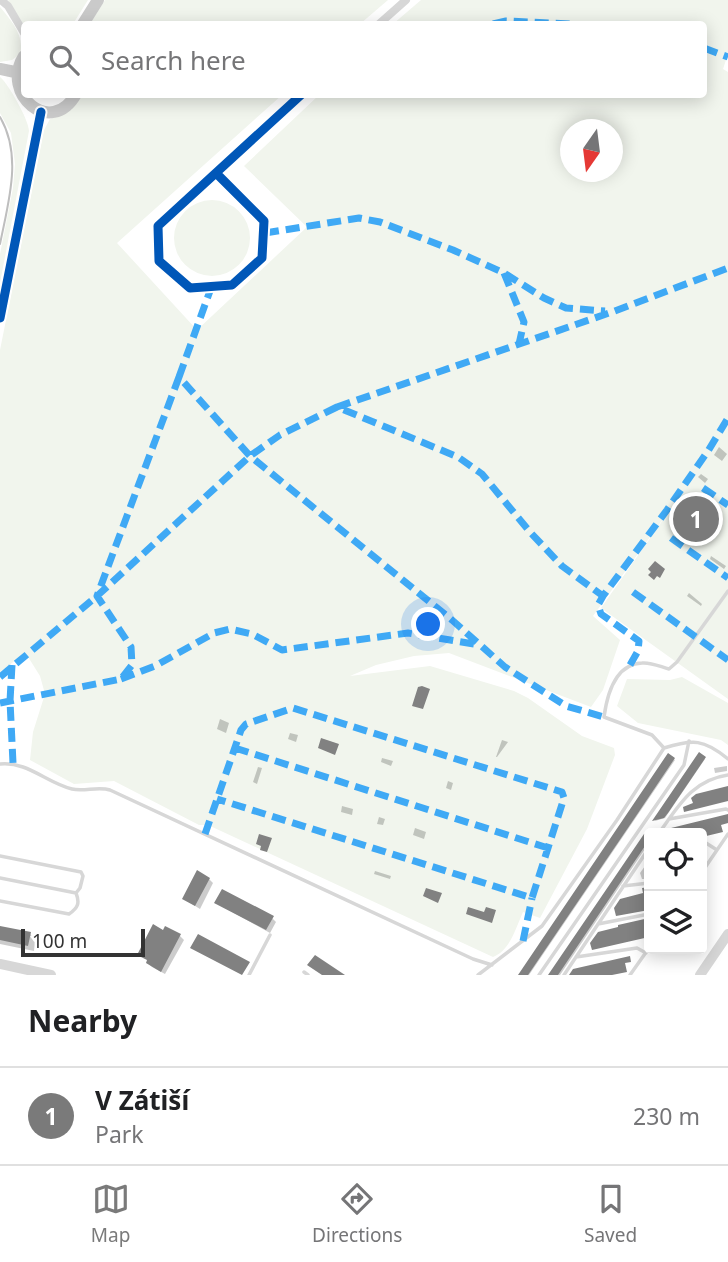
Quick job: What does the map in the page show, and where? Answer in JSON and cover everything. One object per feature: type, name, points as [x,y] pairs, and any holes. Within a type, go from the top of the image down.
[{"type":"main road","points":[[85,21],[97,0]]},
{"type":"main road","points":[[21,61],[15,72],[16,90],[19,98],[33,110],[59,110],[67,106],[73,98]]},
{"type":"main road","points":[[0,69],[15,72]]},
{"type":"street","points":[[1,0],[8,6],[21,28]]},
{"type":"street","points":[[382,21],[406,0]]},
{"type":"street","points":[[216,173],[264,221],[262,258],[232,285],[190,288],[159,261],[158,226],[298,98]]},
{"type":"street","points":[[0,318],[41,112]]},
{"type":"street","points":[[700,975],[728,934]]},
{"type":"street","points":[[0,964],[51,975]]},
{"type":"lane","points":[[664,748],[652,735],[604,717],[606,702],[620,672],[630,665],[644,662],[669,669],[677,662],[728,591]]},
{"type":"lane","points":[[539,975],[684,765],[689,741]]},
{"type":"lane","points":[[478,975],[542,926],[664,748],[689,741],[704,743],[728,759]]},
{"type":"lane","points":[[0,764],[13,763],[74,790],[110,790],[492,965]]},
{"type":"lane","points":[[663,828],[689,792],[704,783],[728,775]]},
{"type":"lane","points":[[669,819],[726,808],[728,810]]},
{"type":"lane","points":[[707,865],[728,834]]},
{"type":"lane","points":[[707,844],[717,850]]},
{"type":"lane","points":[[0,856],[81,872],[83,881],[76,893],[76,909],[69,914],[0,901]]},
{"type":"lane","points":[[564,975],[644,856]]},
{"type":"lane","points":[[0,878],[76,893]]},
{"type":"lane","points":[[623,886],[644,884]]},
{"type":"lane","points":[[598,924],[644,915]]},
{"type":"lane","points":[[249,975],[270,935]]},
{"type":"lane","points":[[576,957],[638,948],[644,952]]},
{"type":"lane","points":[[630,975],[645,954]]},
{"type":"shaded area","points":[[8,0],[88,0],[75,21],[21,21]]},
{"type":"shaded area","points":[[105,0],[388,0],[364,21],[92,21]]},
{"type":"shaded area","points":[[421,0],[728,0],[728,54],[723,69],[728,72],[728,699],[601,608],[679,497],[593,616],[620,640],[603,690],[591,707],[449,653],[414,656],[376,665],[350,676],[430,666],[514,691],[582,736],[614,748],[615,755],[587,829],[540,918],[523,912],[504,950],[493,957],[208,825],[199,825],[114,781],[74,784],[30,760],[33,732],[45,694],[40,676],[25,652],[0,673],[0,350],[44,130],[50,119],[61,115],[77,98],[279,98],[117,243],[197,330],[307,227],[244,166],[316,98],[707,98],[707,21],[396,21]]},
{"type":"shaded area","points":[[0,7],[16,29],[21,47],[20,54],[12,60],[0,62]]},
{"type":"shaded area","points":[[0,77],[18,102],[29,131],[0,283],[0,254],[15,164],[11,133],[0,113]]},
{"type":"shaded area","points":[[212,200],[226,203],[239,211],[247,224],[250,238],[247,252],[239,265],[226,273],[212,276],[198,273],[185,265],[177,252],[174,238],[177,224],[185,211],[198,203]]},
{"type":"shaded area","points":[[682,677],[728,703],[728,745],[721,740],[638,723],[617,706],[627,679],[670,680]]},
{"type":"building","points":[[655,561],[665,569],[660,578],[657,576],[654,580],[648,575],[651,572],[648,569]]},
{"type":"building","points":[[418,687],[430,689],[423,709],[412,706]]},
{"type":"building","points":[[321,738],[339,744],[335,755],[318,748]]},
{"type":"building","points":[[699,752],[706,757],[668,813],[664,818],[652,821]]},
{"type":"building","points":[[668,753],[675,758],[634,819],[528,975],[518,975]]},
{"type":"building","points":[[728,786],[728,801],[684,812],[683,807],[693,803],[691,798],[696,794]]},
{"type":"building","points":[[728,814],[728,823],[721,825],[723,832],[707,836],[707,828],[671,828]]},
{"type":"building","points":[[259,834],[272,838],[267,852],[260,850],[261,846],[256,844]]},
{"type":"building","points":[[644,834],[644,847],[558,975],[548,975]]},
{"type":"building","points":[[197,870],[210,878],[195,906],[182,899]]},
{"type":"building","points":[[426,888],[442,893],[438,903],[423,896]]},
{"type":"building","points":[[644,888],[644,911],[616,916],[614,908],[620,899],[643,893]]},
{"type":"building","points":[[222,889],[274,916],[266,930],[214,903]]},
{"type":"building","points":[[468,907],[484,912],[486,907],[496,910],[492,923],[466,914]]},
{"type":"building","points":[[644,919],[644,938],[592,950],[590,943],[598,932]]},
{"type":"building","points":[[153,924],[163,930],[165,926],[181,934],[161,972],[137,955]]},
{"type":"building","points":[[0,926],[31,932],[28,946],[0,940]]},
{"type":"building","points":[[198,934],[250,962],[242,975],[190,948]]},
{"type":"building","points":[[315,955],[345,975],[322,975],[307,965]]},
{"type":"building","points":[[630,956],[631,962],[625,963],[627,972],[612,975],[569,975],[573,969]]},
{"type":"tram line","points":[[0,117],[7,132],[12,164],[10,196],[0,244]]},
{"type":"marked path","points":[[707,49],[728,57]]},
{"type":"marked path","points":[[265,233],[359,218],[380,222],[504,273],[544,298],[566,308],[605,311]]},
{"type":"marked path","points":[[337,407],[612,312],[728,268]]},
{"type":"marked path","points":[[504,273],[524,322],[519,344]]},
{"type":"marked path","points":[[179,377],[211,288]]},
{"type":"marked path","points":[[0,703],[121,679],[132,665],[131,647],[97,596],[179,377],[250,456],[452,620],[505,667],[566,706],[604,717]]},
{"type":"marked path","points":[[0,677],[97,596],[250,456],[280,435],[337,407],[458,457],[482,474],[562,566],[603,596]]},
{"type":"marked path","points":[[630,665],[638,651],[639,641],[601,614],[598,605],[667,510],[728,418]]},
{"type":"marked path","points":[[703,488],[728,505]]},
{"type":"marked path","points":[[671,538],[728,578]]},
{"type":"marked path","points":[[633,592],[728,660]]},
{"type":"marked path","points":[[121,679],[155,666],[214,633],[230,629],[252,634],[282,650],[408,633],[480,645]]},
{"type":"marked path","points":[[12,665],[10,701],[13,763]]},
{"type":"marked path","points":[[205,834],[241,730],[246,724],[293,708],[562,792],[564,798],[532,898],[217,799]]},
{"type":"marked path","points":[[235,748],[548,848]]},
{"type":"marked path","points":[[523,941],[532,898]]},
{"type":"cycle path","points":[[216,173],[264,221],[262,258],[232,285],[190,288],[159,261],[158,226],[298,98]]},
{"type":"cycle path","points":[[0,318],[41,112]]},
{"type":"place","name":"V Zátiší","points":[[696,519]]}]
